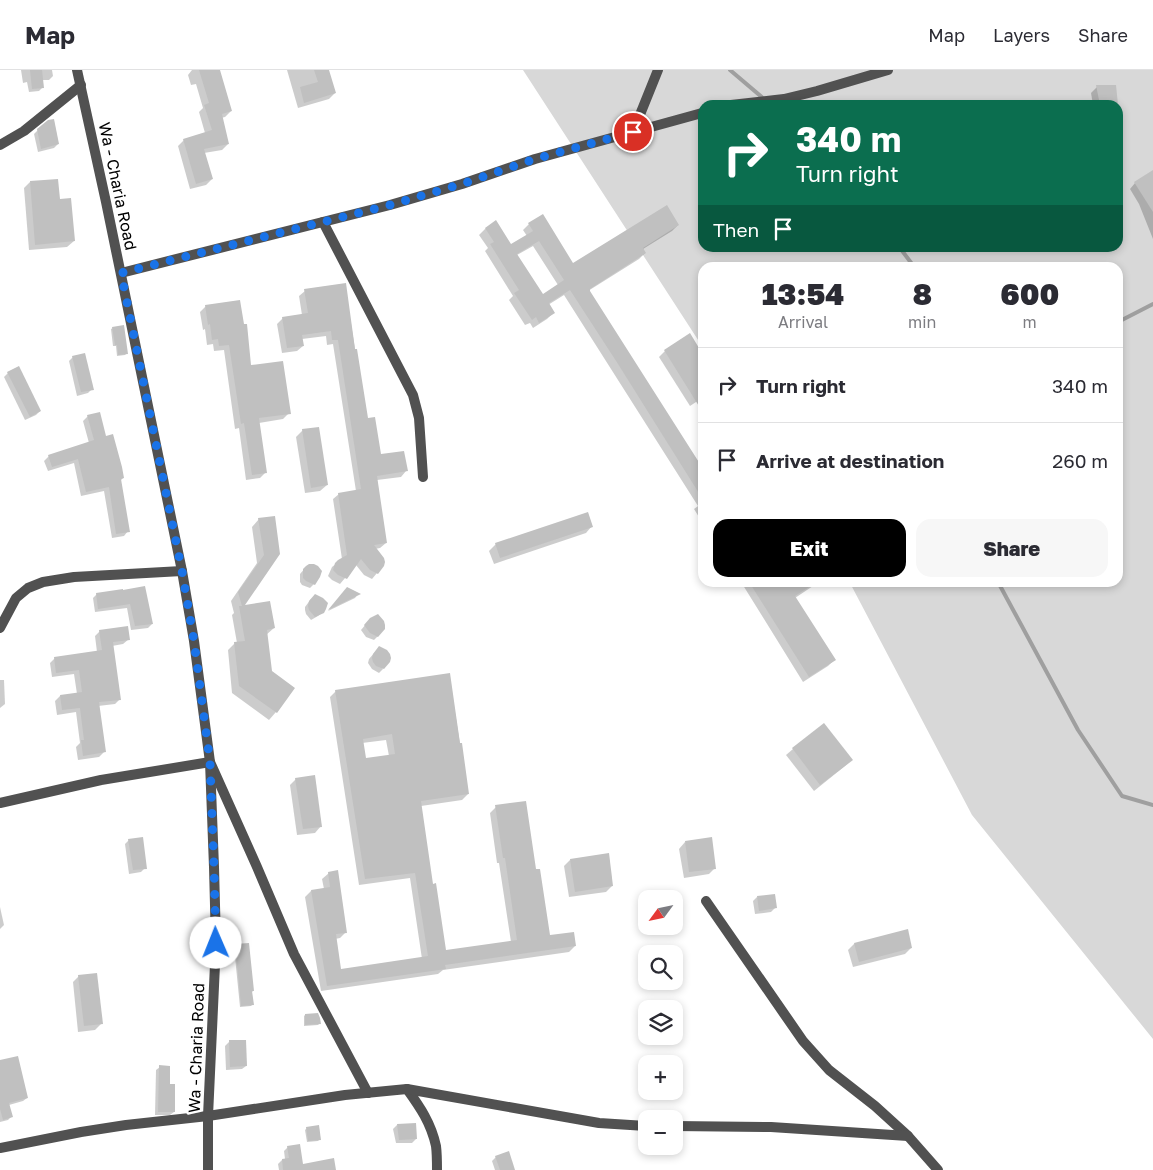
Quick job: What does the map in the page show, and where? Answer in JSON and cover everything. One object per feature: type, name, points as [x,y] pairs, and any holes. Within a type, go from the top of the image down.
[{"type":"street","name":"Wa - Charia Road","points":[[77,70],[182,571],[194,641],[210,762],[216,943],[208,1116],[208,1170]]},
{"type":"street","points":[[633,132],[658,70]]},
{"type":"street","points":[[775,100],[817,91],[888,70]]},
{"type":"street","points":[[0,145],[24,131],[81,85]]},
{"type":"street","points":[[121,273],[390,205],[453,187],[535,159],[698,114]]},
{"type":"street","points":[[323,222],[413,395],[419,418],[423,477]]},
{"type":"street","points":[[0,628],[16,598],[28,588],[43,582],[74,577],[182,571]]},
{"type":"street","points":[[0,804],[102,780],[210,762],[294,954],[368,1093]]},
{"type":"street","points":[[706,901],[803,1041],[828,1070],[875,1106],[908,1136],[938,1170]]},
{"type":"street","points":[[407,1089],[423,1112],[430,1127],[436,1147],[437,1170]]},
{"type":"street","points":[[0,1148],[126,1125],[208,1116],[344,1095],[407,1089],[599,1123],[638,1125]]},
{"type":"street","points":[[683,1126],[771,1127],[908,1136]]},
{"type":"shaded area","points":[[523,70],[1153,70],[1153,1039],[972,815],[852,587],[1123,587],[1123,262],[698,262],[698,340]]},
{"type":"building","points":[[30,70],[42,70],[44,88],[32,89]]},
{"type":"building","points":[[199,70],[220,70],[232,111],[222,114],[229,144],[204,149],[213,179],[196,184],[183,139],[212,130],[204,105],[209,103]]},
{"type":"building","points":[[314,70],[329,70],[336,93],[304,103],[300,87],[318,82]]},
{"type":"building","points":[[1096,85],[1116,85],[1118,100],[1099,100]]},
{"type":"building","points":[[54,119],[59,144],[41,149],[37,129],[48,120]]},
{"type":"building","points":[[1153,170],[1153,212],[1134,182]]},
{"type":"building","points":[[58,179],[60,199],[71,198],[75,241],[35,245],[30,181]]},
{"type":"building","points":[[667,205],[679,225],[643,248],[646,253],[590,289],[590,291],[698,461],[698,492],[570,290],[549,303],[555,313],[539,323],[536,317],[532,320],[514,293],[519,290],[490,244],[494,242],[485,228],[496,220],[511,244],[533,231],[528,223],[543,214],[573,263]],"holes":[[[539,241],[564,280],[543,294],[517,254]]]},
{"type":"building","points":[[346,283],[355,349],[357,349],[368,418],[375,417],[381,454],[404,451],[408,471],[377,476],[387,543],[374,545],[384,558],[384,566],[378,574],[370,570],[361,559],[347,579],[338,575],[333,570],[335,563],[347,555],[338,493],[361,489],[338,340],[332,340],[331,331],[302,335],[304,346],[287,348],[282,317],[308,313],[304,289]]},
{"type":"building","points":[[240,300],[244,324],[247,324],[251,365],[283,361],[291,414],[259,418],[267,473],[252,475],[244,423],[241,424],[229,345],[219,346],[218,339],[212,340],[205,305]]},
{"type":"building","points":[[124,325],[128,354],[118,355],[112,327]]},
{"type":"building","points":[[690,333],[698,346],[698,405],[664,350]]},
{"type":"building","points":[[85,353],[94,390],[81,392],[72,356]]},
{"type":"building","points":[[19,366],[41,411],[30,417],[7,372]]},
{"type":"building","points":[[100,412],[106,436],[113,434],[122,467],[124,478],[121,479],[130,532],[116,534],[109,487],[86,492],[78,459],[52,467],[48,455],[94,440],[87,415]]},
{"type":"building","points":[[319,427],[328,485],[311,488],[302,429]]},
{"type":"building","points":[[588,512],[593,527],[500,558],[495,543]]},
{"type":"building","points":[[275,516],[280,554],[245,605],[270,601],[275,628],[267,630],[272,671],[295,688],[277,713],[239,686],[234,642],[245,641],[239,606],[242,606],[238,592],[264,555],[258,518]]},
{"type":"building","points":[[309,564],[318,566],[322,571],[315,585],[303,578],[303,569]]},
{"type":"building","points":[[145,586],[153,624],[135,626],[130,604],[98,609],[96,593]]},
{"type":"building","points":[[347,587],[361,594],[328,610]]},
{"type":"building","points":[[752,587],[809,587],[795,596],[836,660],[809,677]]},
{"type":"building","points":[[315,594],[328,603],[324,613],[315,617],[308,606],[309,601]]},
{"type":"building","points":[[378,614],[384,621],[385,629],[378,637],[370,633],[364,625],[370,618]]},
{"type":"building","points":[[128,626],[130,640],[113,642],[121,700],[99,702],[106,752],[83,756],[81,740],[84,740],[80,708],[62,710],[60,695],[82,692],[79,670],[56,673],[54,657],[102,650],[99,630]]},
{"type":"building","points":[[379,646],[387,650],[391,658],[384,669],[376,666],[372,658]]},
{"type":"building","points":[[450,673],[469,794],[421,801],[433,884],[436,883],[446,950],[517,940],[495,805],[526,801],[536,869],[540,869],[550,935],[574,932],[576,946],[445,965],[446,969],[327,986],[311,890],[330,887],[328,872],[338,870],[347,933],[336,934],[341,969],[428,956],[415,873],[365,879],[335,690]],"holes":[[[392,734],[395,754],[366,758],[363,739]]]},
{"type":"building","points":[[824,723],[853,760],[820,785],[792,748]]},
{"type":"building","points":[[315,775],[322,827],[303,829],[295,778]]},
{"type":"building","points":[[143,837],[147,869],[133,870],[128,839]]},
{"type":"building","points":[[712,837],[716,869],[689,872],[685,841]]},
{"type":"building","points":[[609,853],[613,886],[575,892],[570,859]]},
{"type":"building","points":[[775,894],[777,908],[759,911],[757,896]]},
{"type":"building","points":[[908,929],[912,948],[859,962],[854,943]]},
{"type":"building","points":[[249,943],[254,1005],[241,1006],[235,944]]},
{"type":"building","points":[[97,973],[103,1024],[84,1026],[78,975]]},
{"type":"building","points":[[318,1013],[321,1024],[305,1025],[305,1014]]},
{"type":"building","points":[[229,1040],[246,1040],[247,1066],[230,1067]]},
{"type":"building","points":[[18,1056],[28,1098],[9,1103],[13,1117],[3,1120],[0,1109],[0,1060]]},
{"type":"building","points":[[159,1065],[170,1066],[170,1084],[175,1084],[175,1112],[158,1112]]},
{"type":"building","points":[[416,1123],[417,1139],[399,1140],[397,1124]]},
{"type":"building","points":[[319,1125],[321,1140],[308,1141],[306,1127]]},
{"type":"building","points":[[300,1144],[303,1164],[334,1158],[336,1170],[283,1170],[282,1159],[289,1158],[287,1146]]},
{"type":"building","points":[[509,1151],[515,1170],[500,1170],[495,1156]]},
{"type":"waterway","points":[[730,70],[764,99]]},
{"type":"waterway","points":[[903,252],[910,262]]},
{"type":"waterway","points":[[1123,319],[1153,304]]},
{"type":"waterway","points":[[1001,587],[1078,730],[1122,796],[1153,805]]},
{"type":"route","points":[[216,943],[210,762],[194,641],[182,571],[121,273],[390,205],[462,184],[535,159],[633,132]]}]
